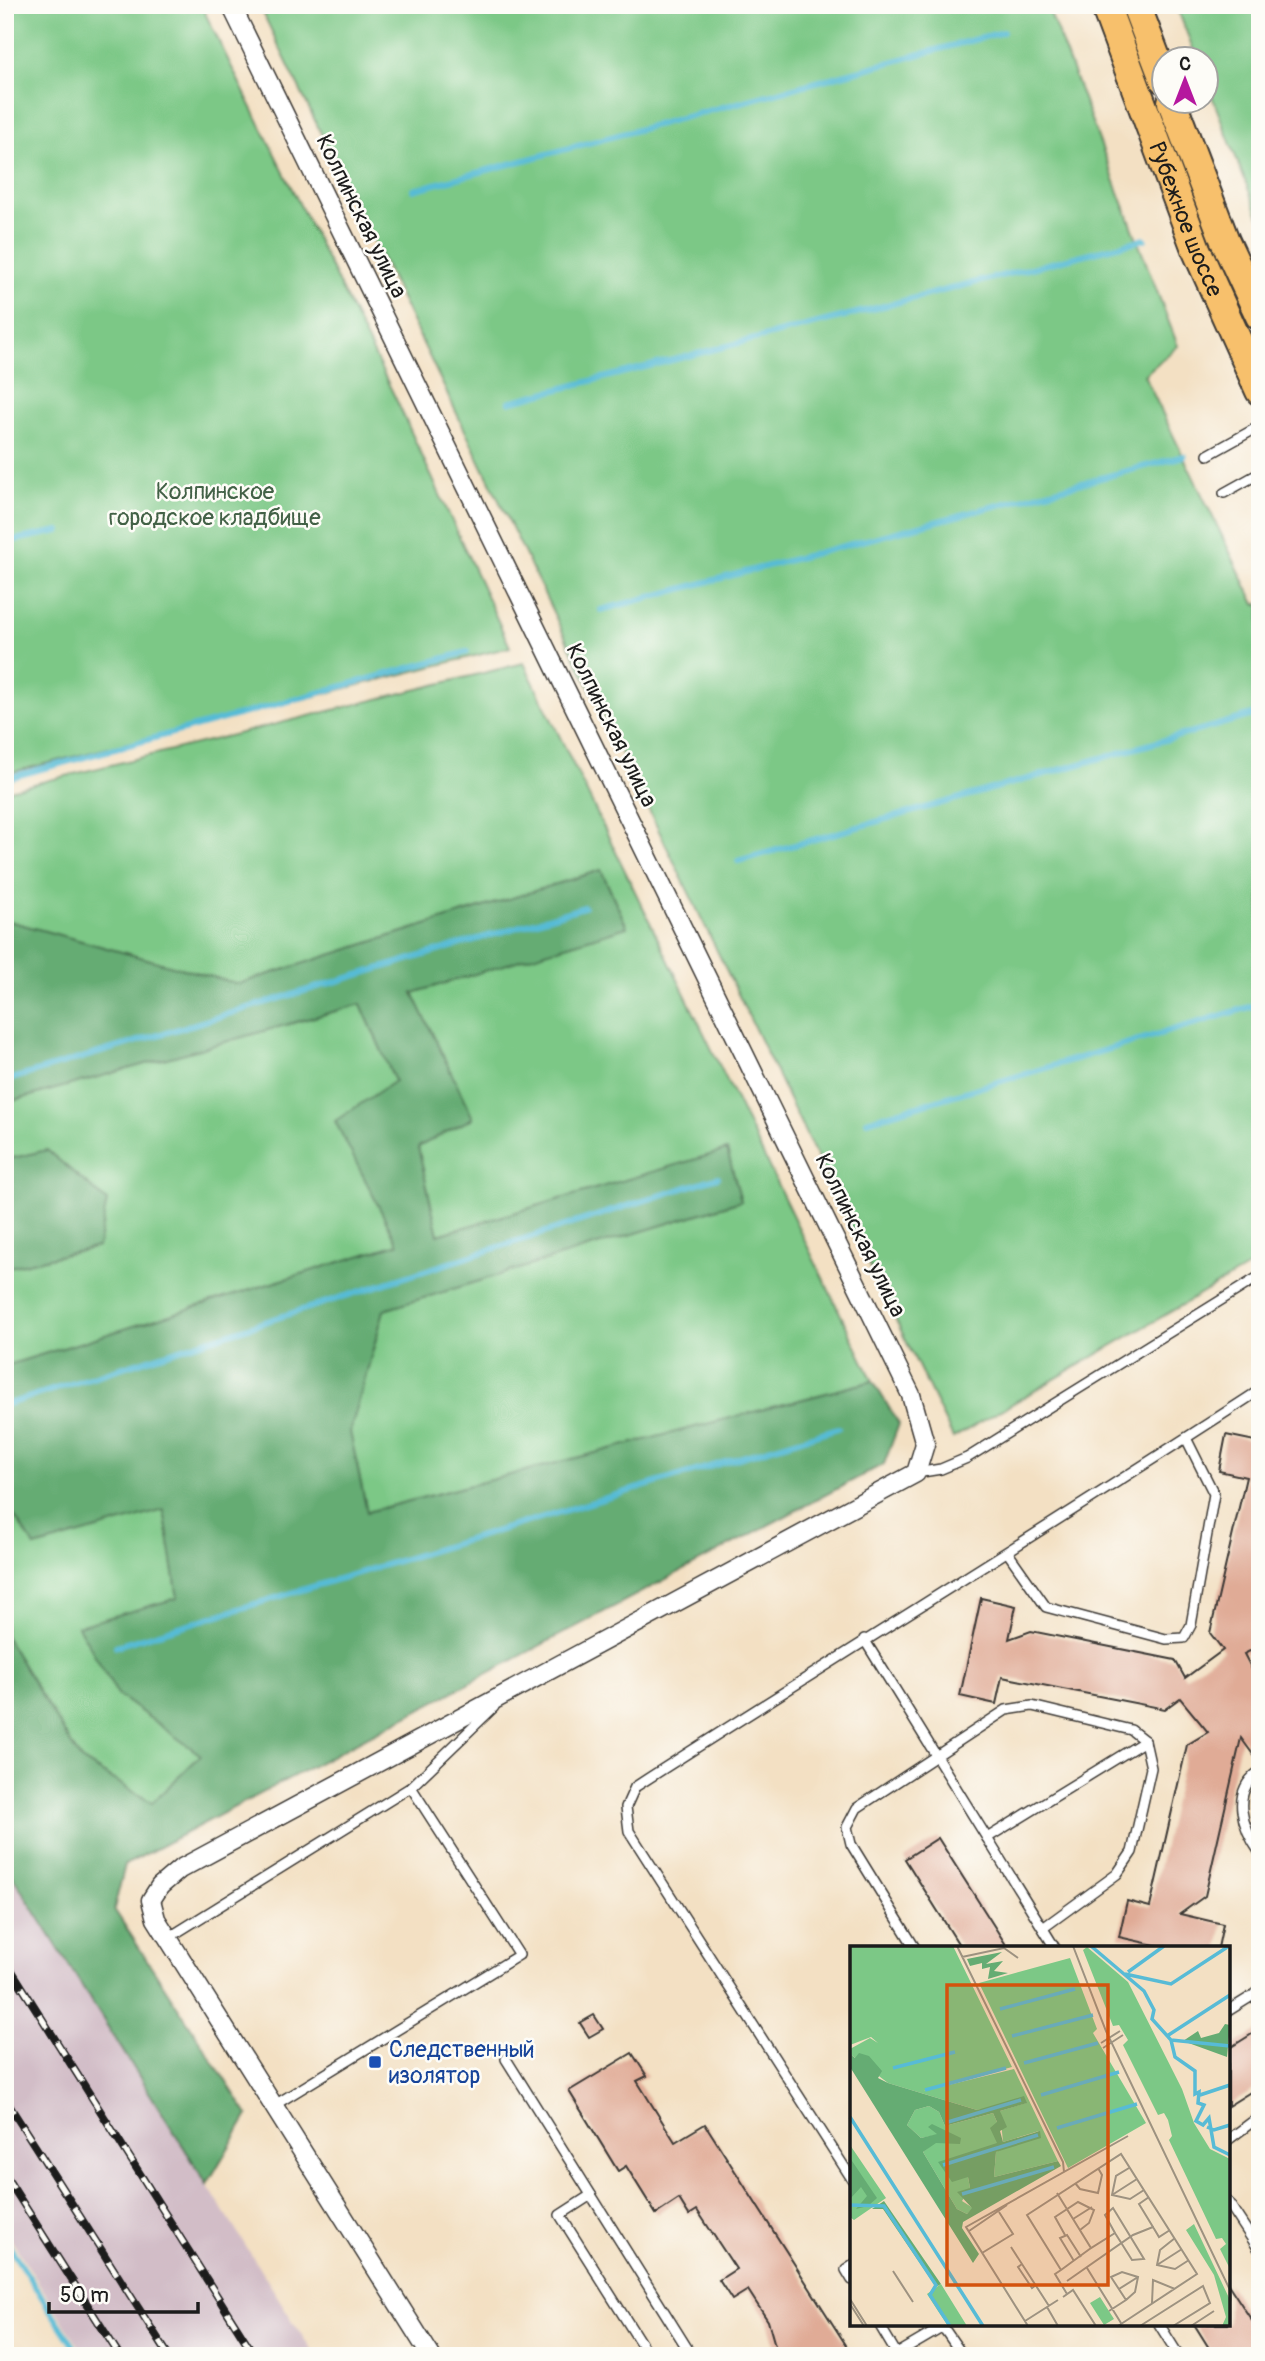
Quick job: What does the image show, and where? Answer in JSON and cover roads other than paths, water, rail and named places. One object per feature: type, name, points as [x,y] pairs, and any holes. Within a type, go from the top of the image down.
[{"type":"main road","name":"Рубежное шоссе","points":[[1105,5],[1196,250],[1260,391]]},
{"type":"main road","points":[[1136,5],[1152,46]]},
{"type":"main road","name":"Рубежное шоссе","points":[[1177,116],[1225,242],[1260,316]]},
{"type":"street","name":"Колпинская улица","points":[[231,5],[911,1395],[925,1444],[916,1473]]},
{"type":"street","points":[[431,2356],[156,1919],[151,1900],[160,1886],[180,1869],[916,1473]]},
{"type":"lane","points":[[1208,455],[1260,426]]},
{"type":"lane","points":[[1224,493],[1260,473]]},
{"type":"lane","points":[[916,1473],[941,1469],[967,1458],[1260,1276]]},
{"type":"lane","points":[[850,2176],[629,1831],[626,1807],[635,1787],[864,1639],[1008,1553],[1260,1390]]},
{"type":"lane","points":[[1008,1553],[1046,1607],[1166,1639],[1184,1638],[1191,1625],[1214,1494],[1186,1438]]},
{"type":"lane","points":[[864,1639],[1054,1946]]},
{"type":"lane","points":[[168,1938],[411,1787],[505,1696]]},
{"type":"lane","points":[[914,1946],[851,1844],[847,1827],[857,1808],[935,1755],[1006,1710],[1032,1706],[1130,1730],[1145,1741],[1151,1768],[1132,1853],[1117,1874],[1043,1928]]},
{"type":"lane","points":[[987,1838],[1145,1741]]},
{"type":"lane","points":[[1260,1771],[1250,1778],[1240,1809],[1245,1831],[1260,1853]]},
{"type":"lane","points":[[273,2106],[519,1955],[411,1787]]},
{"type":"lane","points":[[1230,2010],[1260,1991]]},
{"type":"lane","points":[[506,2059],[692,2356]]},
{"type":"lane","points":[[1230,2138],[1260,2116]]},
{"type":"lane","points":[[591,2195],[560,2215],[649,2356]]},
{"type":"lane","points":[[1230,2205],[1260,2251]]},
{"type":"lane","points":[[880,2326],[897,2355],[943,2326]]},
{"type":"lane","points":[[946,2326],[963,2356]]},
{"type":"lane","points":[[1160,2326],[1179,2356]]},
{"type":"waterway","points":[[413,190],[1003,32]]},
{"type":"waterway","points":[[509,402],[1145,239]]},
{"type":"waterway","points":[[601,610],[1184,456]]},
{"type":"waterway","points":[[5,542],[59,531]]},
{"type":"waterway","points":[[5,779],[467,652]]},
{"type":"waterway","points":[[738,861],[1260,713]]},
{"type":"waterway","points":[[5,1081],[584,907]]},
{"type":"waterway","points":[[867,1121],[1260,1004]]},
{"type":"waterway","points":[[5,1405],[718,1177]]},
{"type":"waterway","points":[[116,1646],[838,1428]]},
{"type":"waterway","points":[[5,2240],[80,2356]]},
{"type":"railway","points":[[5,1960],[255,2356]]},
{"type":"railway","points":[[5,2099],[169,2356]]},
{"type":"railway","points":[[5,2175],[120,2356]]},
{"type":"place","name":"Следственный изолятор","points":[[375,2062]]},
{"type":"park label","name":"Колпинское городское кладбище","points":[[215,504]]}]
